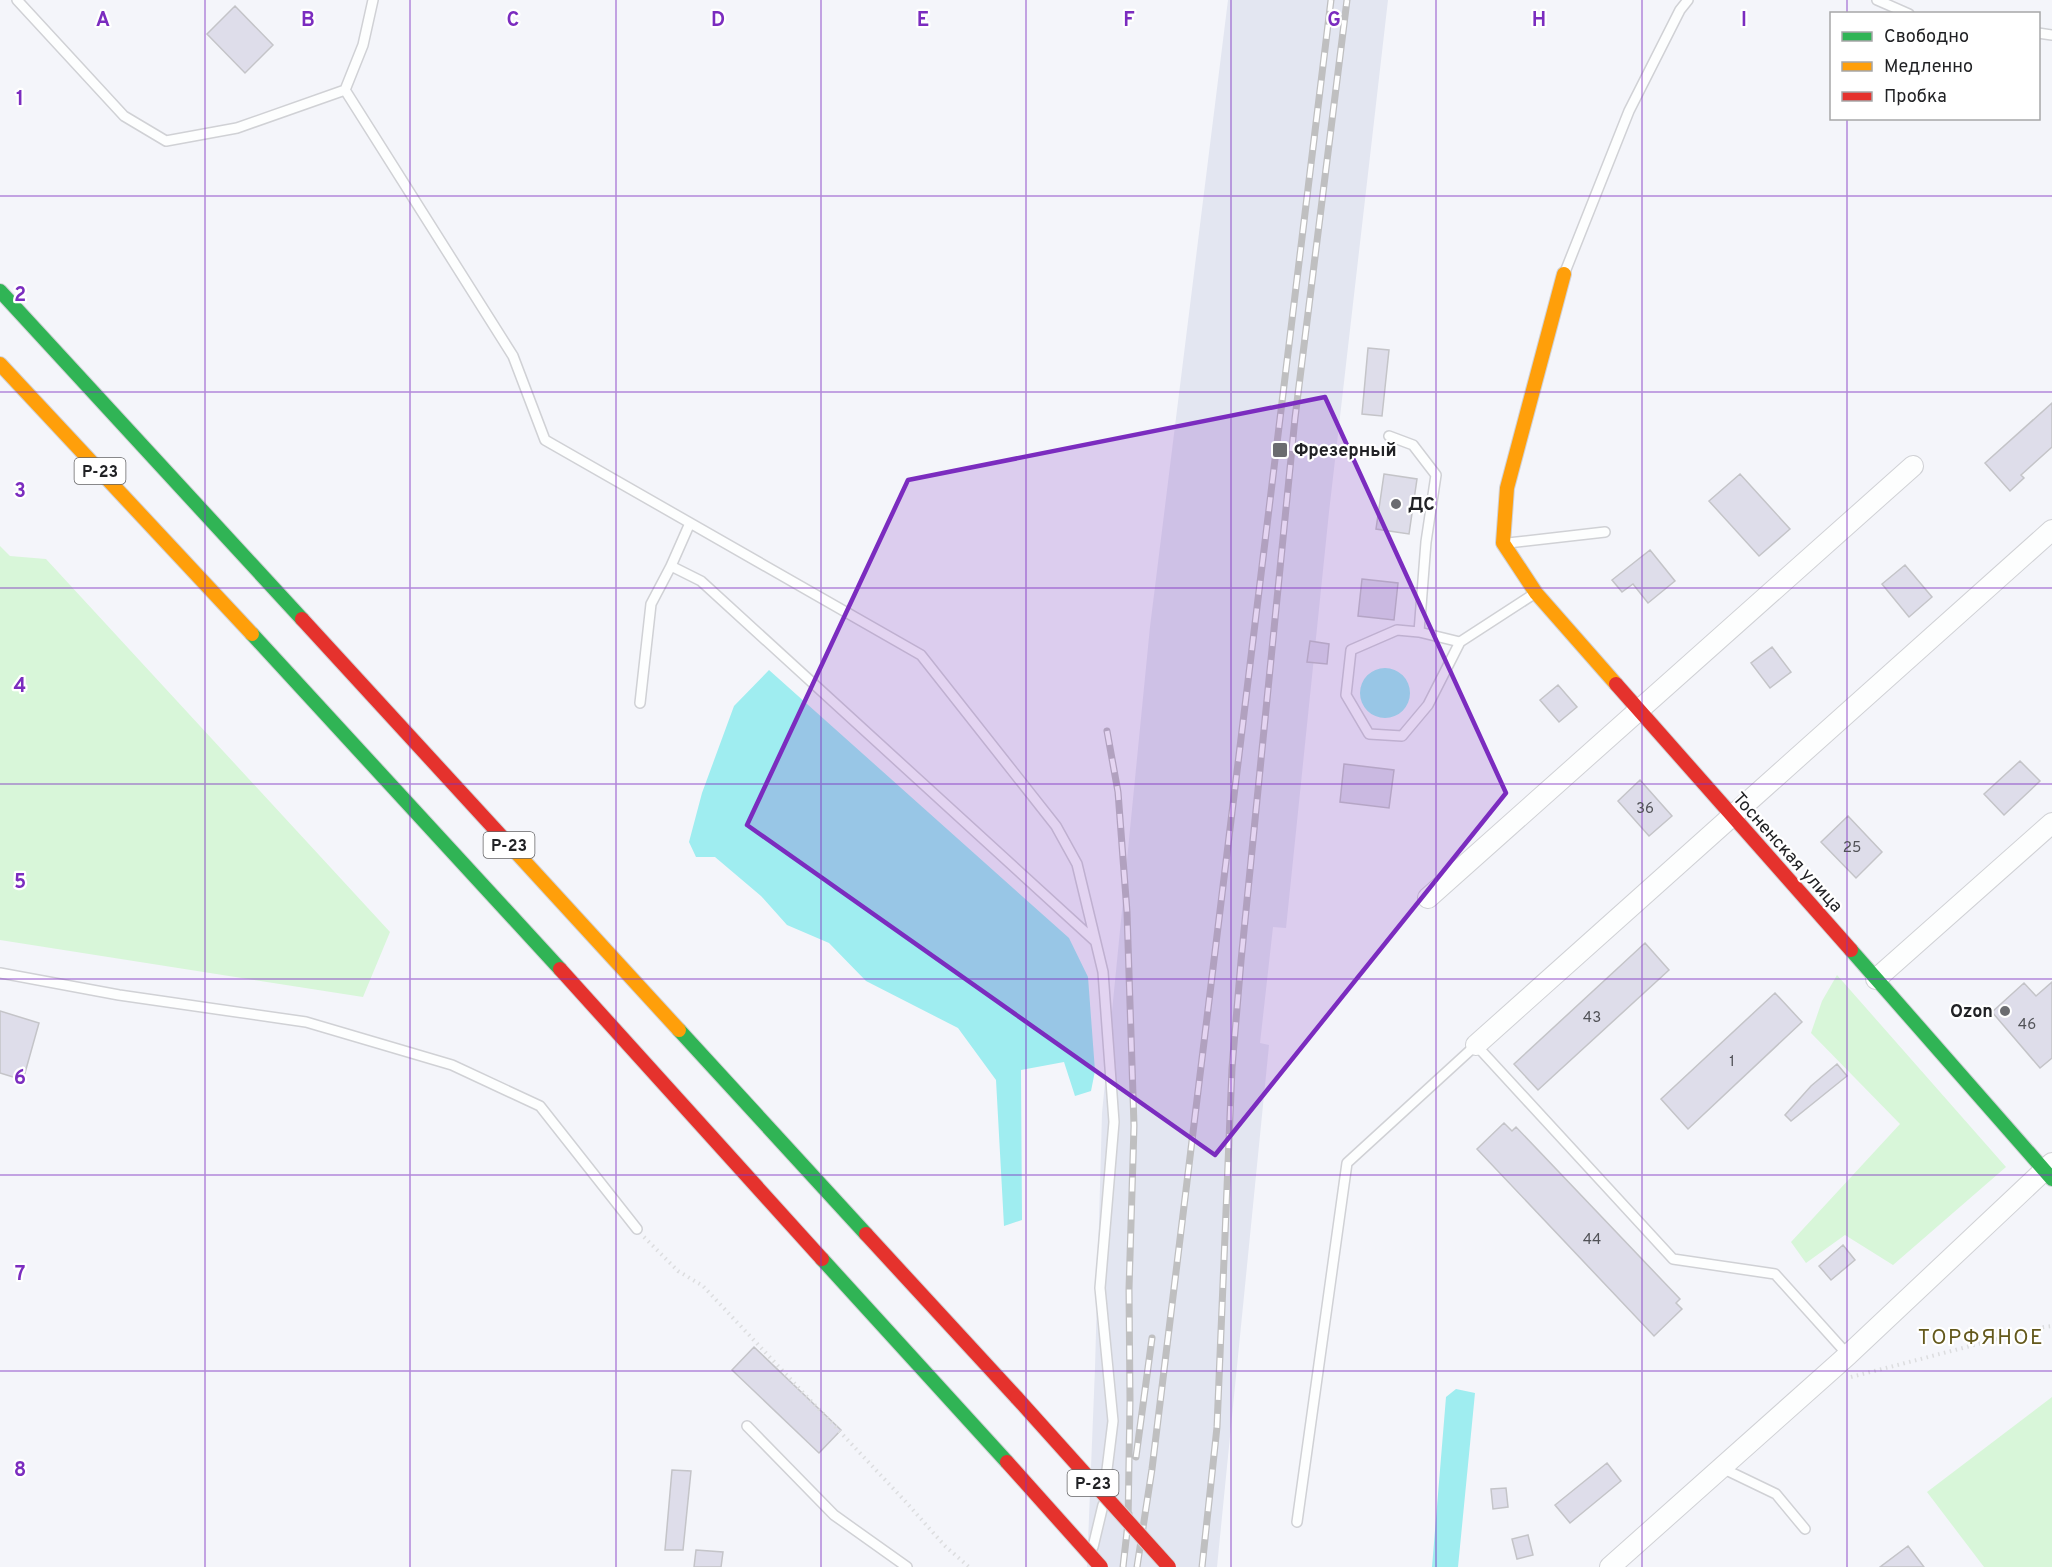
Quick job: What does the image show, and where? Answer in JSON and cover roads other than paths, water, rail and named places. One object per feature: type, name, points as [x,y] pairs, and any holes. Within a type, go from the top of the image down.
[{"type":"main road","points":[[1503,543],[1507,488],[1564,274]]},
{"type":"main road","name":"Р-23","points":[[0,291],[1017,1398],[1168,1567]]},
{"type":"main road","name":"Р-23","points":[[0,364],[233,612],[444,842],[1101,1567]]},
{"type":"main road","name":"Тосненская улица","points":[[1503,543],[1536,593],[1876,979],[2049,1171]]},
{"type":"street","points":[[1428,898],[1913,466]]},
{"type":"street","points":[[1476,1045],[2052,530]]},
{"type":"street","points":[[1876,979],[2052,823]]},
{"type":"street","points":[[1610,1567],[2049,1171]]},
{"type":"lane","points":[[17,0],[124,116],[166,141],[237,128],[345,90],[363,45],[373,0]]},
{"type":"lane","points":[[1564,274],[1629,111],[1680,10],[1688,0]]},
{"type":"lane","points":[[1877,0],[1904,12]]},
{"type":"lane","points":[[345,90],[513,356],[545,440],[921,655],[1056,826],[1077,864],[1102,972],[1114,1122],[1100,1288],[1113,1421],[1103,1503],[1088,1567]]},
{"type":"lane","points":[[1389,436],[1413,446],[1436,475],[1426,542],[1419,632]]},
{"type":"lane","points":[[640,703],[651,604],[690,523]]},
{"type":"lane","points":[[1503,543],[1605,532]]},
{"type":"lane","points":[[671,566],[701,580],[1095,941]]},
{"type":"lane","points":[[1460,642],[1419,632],[1396,630],[1351,650],[1346,695],[1369,734],[1402,736],[1428,705],[1460,642],[1536,593]]},
{"type":"lane","points":[[0,973],[119,995],[306,1022],[452,1065],[540,1106],[637,1229]]},
{"type":"lane","points":[[1297,1522],[1347,1163],[1476,1045],[1673,1259],[1774,1274],[1848,1354]]},
{"type":"lane","points":[[747,1426],[834,1515],[907,1567]]},
{"type":"lane","points":[[1721,1467],[1776,1494],[1805,1529]]},
{"type":"water","points":[[1385,668],[1403,675],[1410,693],[1403,711],[1385,718],[1367,711],[1360,693],[1367,675]]},
{"type":"water","points":[[769,670],[1069,938],[1088,977],[1095,1071],[1091,1091],[1075,1096],[1064,1062],[1021,1070],[1022,1220],[1004,1226],[996,1080],[958,1028],[866,981],[829,943],[787,925],[761,896],[715,857],[696,857],[689,842],[702,793],[734,706]]},
{"type":"water","points":[[1456,1389],[1475,1393],[1458,1567],[1432,1567],[1446,1397]]},
{"type":"railway","points":[[1137,1567],[1152,1469],[1331,0]]},
{"type":"railway","points":[[1202,1567],[1217,1427],[1232,1068],[1241,961],[1295,418],[1347,0]]},
{"type":"railway","points":[[1107,731],[1118,792],[1127,912],[1134,1126],[1129,1289],[1128,1523]]},
{"type":"railway","points":[[1136,1457],[1152,1338]]},
{"type":"railway","points":[[1123,1567],[1129,1514]]},
{"type":"place","name":"Фрезерный","points":[[1280,450]]},
{"type":"place","name":"ДС","points":[[1396,504]]},
{"type":"place","name":"Ozon","points":[[2005,1011]]},
{"type":"district","name":"ТОРФЯНОЕ","points":[[1981,1337]]}]
